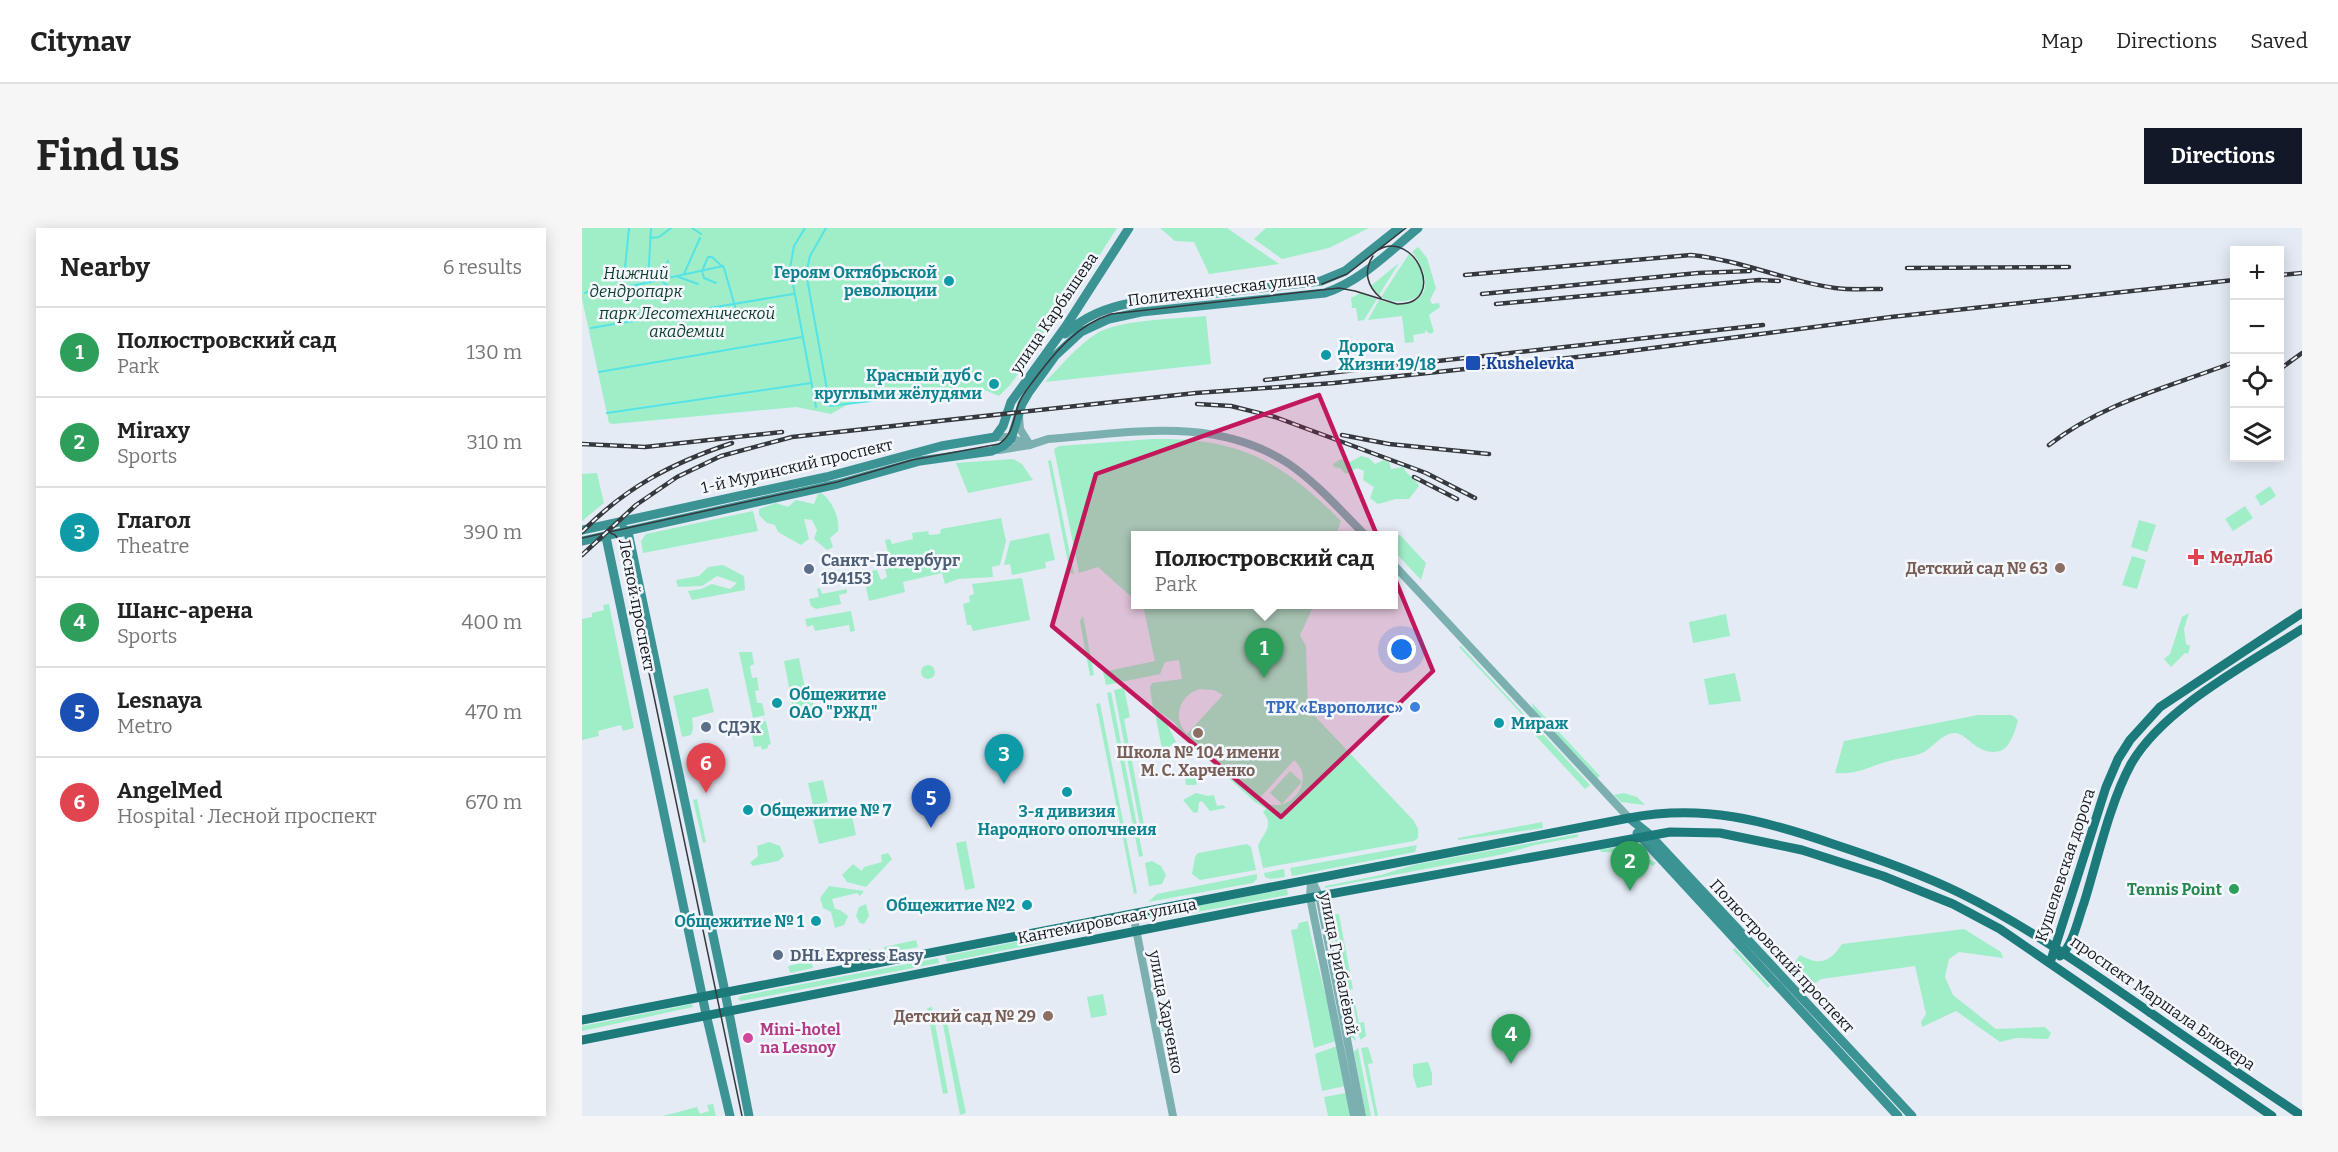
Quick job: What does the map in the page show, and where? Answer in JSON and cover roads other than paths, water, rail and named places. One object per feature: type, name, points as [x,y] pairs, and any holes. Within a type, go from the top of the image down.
[{"type":"main road","name":"улица Карбышева","points":[[995,437],[1000,432],[1011,402],[1066,326],[1129,228]]},
{"type":"main road","name":"Политехническая улица","points":[[1048,350],[1075,325],[1104,308],[1321,281],[1345,271],[1399,228]]},
{"type":"main road","name":"Политехническая улица","points":[[1018,415],[1022,404],[1055,356],[1081,332],[1100,323],[1141,312],[1332,291],[1367,271],[1418,228]]},
{"type":"main road","points":[[1011,439],[1018,415]]},
{"type":"main road","name":"1-й Муринский проспект","points":[[582,530],[826,477],[941,446],[995,437]]},
{"type":"main road","name":"1-й Муринский проспект","points":[[582,541],[838,484],[920,461],[992,451],[1004,446],[1011,439]]},
{"type":"main road","name":"Лесной проспект","points":[[730,1116],[702,996],[606,537],[615,523],[628,532],[749,1116]]},
{"type":"main road","name":"Кушелевская дорога","points":[[2050,963],[2106,787],[2118,759],[2130,740],[2160,707],[2302,612]]},
{"type":"main road","name":"Кушелевская дорога","points":[[2050,963],[2064,952],[2076,926],[2123,781],[2142,748],[2152,735],[2181,709],[2302,629]]},
{"type":"main road","name":"проспект Маршала Блюхера","points":[[1629,818],[1681,812],[1740,817],[1810,836],[1892,864],[1947,886],[1999,913],[2064,952],[2302,1116]]},
{"type":"main road","name":"Кантемировская улица","points":[[582,1020],[1629,818]]},
{"type":"main road","name":"Полюстровский проспект","points":[[1629,818],[1649,834],[1912,1116]]},
{"type":"main road","name":"Полюстровский проспект","points":[[1629,818],[1639,836],[1898,1116]]},
{"type":"main road","name":"проспект Маршала Блюхера","points":[[1639,836],[1689,831],[1720,832],[1792,848],[1854,867],[1953,904],[2000,930],[2050,963],[2272,1116]]},
{"type":"main road","name":"Кантемировская улица","points":[[582,1040],[728,1009],[1136,930],[1639,836]]},
{"type":"street","points":[[1018,415],[1020,429],[1030,445]]},
{"type":"street","points":[[995,437],[1030,445],[1048,439],[1169,429],[1195,430],[1241,440],[1272,454],[1305,476],[1326,494],[1361,531]]},
{"type":"street","points":[[1024,435],[1048,439]]},
{"type":"street","name":"1-й Муринский проспект","points":[[992,451],[1030,445]]},
{"type":"street","name":"Полюстровский проспект","points":[[1398,569],[1629,818]]},
{"type":"street","name":"улица Грибалёвой","points":[[1311,879],[1362,1116]]},
{"type":"street","name":"улица Грибалёвой","points":[[1315,896],[1354,1116]]},
{"type":"street","name":"улица Харченко","points":[[1133,914],[1173,1116]]},
{"type":"waterway","points":[[623,288],[629,228]]},
{"type":"waterway","points":[[648,282],[651,228]]},
{"type":"waterway","points":[[650,238],[659,237],[671,228]]},
{"type":"waterway","points":[[692,228],[701,234]]},
{"type":"waterway","points":[[805,228],[794,246],[790,268],[816,407]]},
{"type":"waterway","points":[[826,228],[810,256],[806,273],[830,406],[960,390]]},
{"type":"waterway","points":[[684,274],[700,238]]},
{"type":"waterway","points":[[716,283],[704,278],[702,271],[708,257],[712,257],[724,268],[738,317]]},
{"type":"waterway","points":[[668,261],[660,279],[673,291]]},
{"type":"waterway","points":[[585,293],[591,290],[604,292],[723,266]]},
{"type":"waterway","points":[[676,276],[698,284]]},
{"type":"waterway","points":[[637,285],[642,295]]},
{"type":"waterway","points":[[591,328],[793,294]]},
{"type":"waterway","points":[[599,372],[802,337]]},
{"type":"waterway","points":[[607,413],[811,383]]},
{"type":"tram line","points":[[1322,284],[1347,274],[1406,228]]},
{"type":"tram line","points":[[582,538],[837,482],[912,460],[999,444],[1010,431],[1022,397],[1050,359],[1077,332],[1111,314],[1339,288],[1397,304],[1413,301],[1421,293],[1424,282],[1421,269],[1414,258],[1404,249],[1392,246],[1378,250]]},
{"type":"tram line","points":[[1373,256],[1368,267],[1368,279],[1372,289],[1381,298]]},
{"type":"tram line","points":[[606,531],[615,535],[622,544],[742,1116]]},
{"type":"railway","points":[[1465,275],[1691,255],[1727,261],[1817,285],[1846,289],[1881,289]]},
{"type":"railway","points":[[1907,268],[2069,267]]},
{"type":"railway","points":[[1482,294],[1698,273],[1750,271]]},
{"type":"railway","points":[[2284,275],[2302,273]]},
{"type":"railway","points":[[1496,304],[1759,280],[1779,281]]},
{"type":"railway","points":[[582,555],[636,505],[677,477],[721,456],[792,437],[1196,393],[1334,383],[1614,353],[1891,317],[2230,280]]},
{"type":"railway","points":[[1265,380],[1763,325]]},
{"type":"railway","points":[[2284,366],[2302,353]]},
{"type":"railway","points":[[2049,445],[2070,430],[2115,406],[2230,363]]},
{"type":"railway","points":[[1197,404],[1231,406],[1275,417],[1426,473],[1475,498]]},
{"type":"railway","points":[[582,444],[645,447],[782,432]]},
{"type":"railway","points":[[1342,435],[1389,444],[1489,454]]},
{"type":"railway","points":[[582,532],[616,502],[651,478],[689,459],[732,443]]},
{"type":"railway","points":[[1414,477],[1457,499]]},
{"type":"place","name":"Героям Октябрьской революции","points":[[949,281]]},
{"type":"place","name":"Дорога Жизни 19/18","points":[[1326,355]]},
{"type":"place","name":"Kushelevka","points":[[1473,363]]},
{"type":"place","name":"Красный дуб с круглыми жёлудями","points":[[994,384]]},
{"type":"place","name":"МедЛаб","points":[[2196,557]]},
{"type":"place","name":"Детский сад № 63","points":[[2060,568]]},
{"type":"place","name":"Санкт-Петербург 194153","points":[[809,569]]},
{"type":"place","name":"Полюстровский сад","points":[[1264,678]]},
{"type":"place","name":"Общежитие ОАО \"РЖД\"","points":[[777,703]]},
{"type":"place","name":"ТРК «Европолис»","points":[[1415,707]]},
{"type":"place","name":"Мираж","points":[[1499,723]]},
{"type":"place","name":"СДЭК","points":[[706,727]]},
{"type":"place","name":"Школа № 104 имени М. С. Харченко","points":[[1198,733]]},
{"type":"place","name":"Глагол","points":[[1004,784]]},
{"type":"place","name":"3-я дивизия Народного ополчнеия","points":[[1067,792]]},
{"type":"place","name":"AngelMed","points":[[706,793]]},
{"type":"place","name":"Общежитие № 7","points":[[748,810]]},
{"type":"place","name":"Lesnaya","points":[[931,828]]},
{"type":"place","name":"Tennis Point","points":[[2234,889]]},
{"type":"place","name":"Miraxy","points":[[1630,891]]},
{"type":"place","name":"Общежитие №2","points":[[1027,905]]},
{"type":"place","name":"Общежитие № 1","points":[[816,921]]},
{"type":"place","name":"DHL Express Easy","points":[[778,955]]},
{"type":"place","name":"Детский сад № 29","points":[[1048,1016]]},
{"type":"place","name":"Mini-hotel na Lesnoy","points":[[748,1038]]},
{"type":"place","name":"Шанс-арена","points":[[1511,1064]]},
{"type":"park label","name":"Нижний дендропарк","points":[[636,282]]},
{"type":"park label","name":"парк Лесотехнической академии","points":[[687,322]]}]
